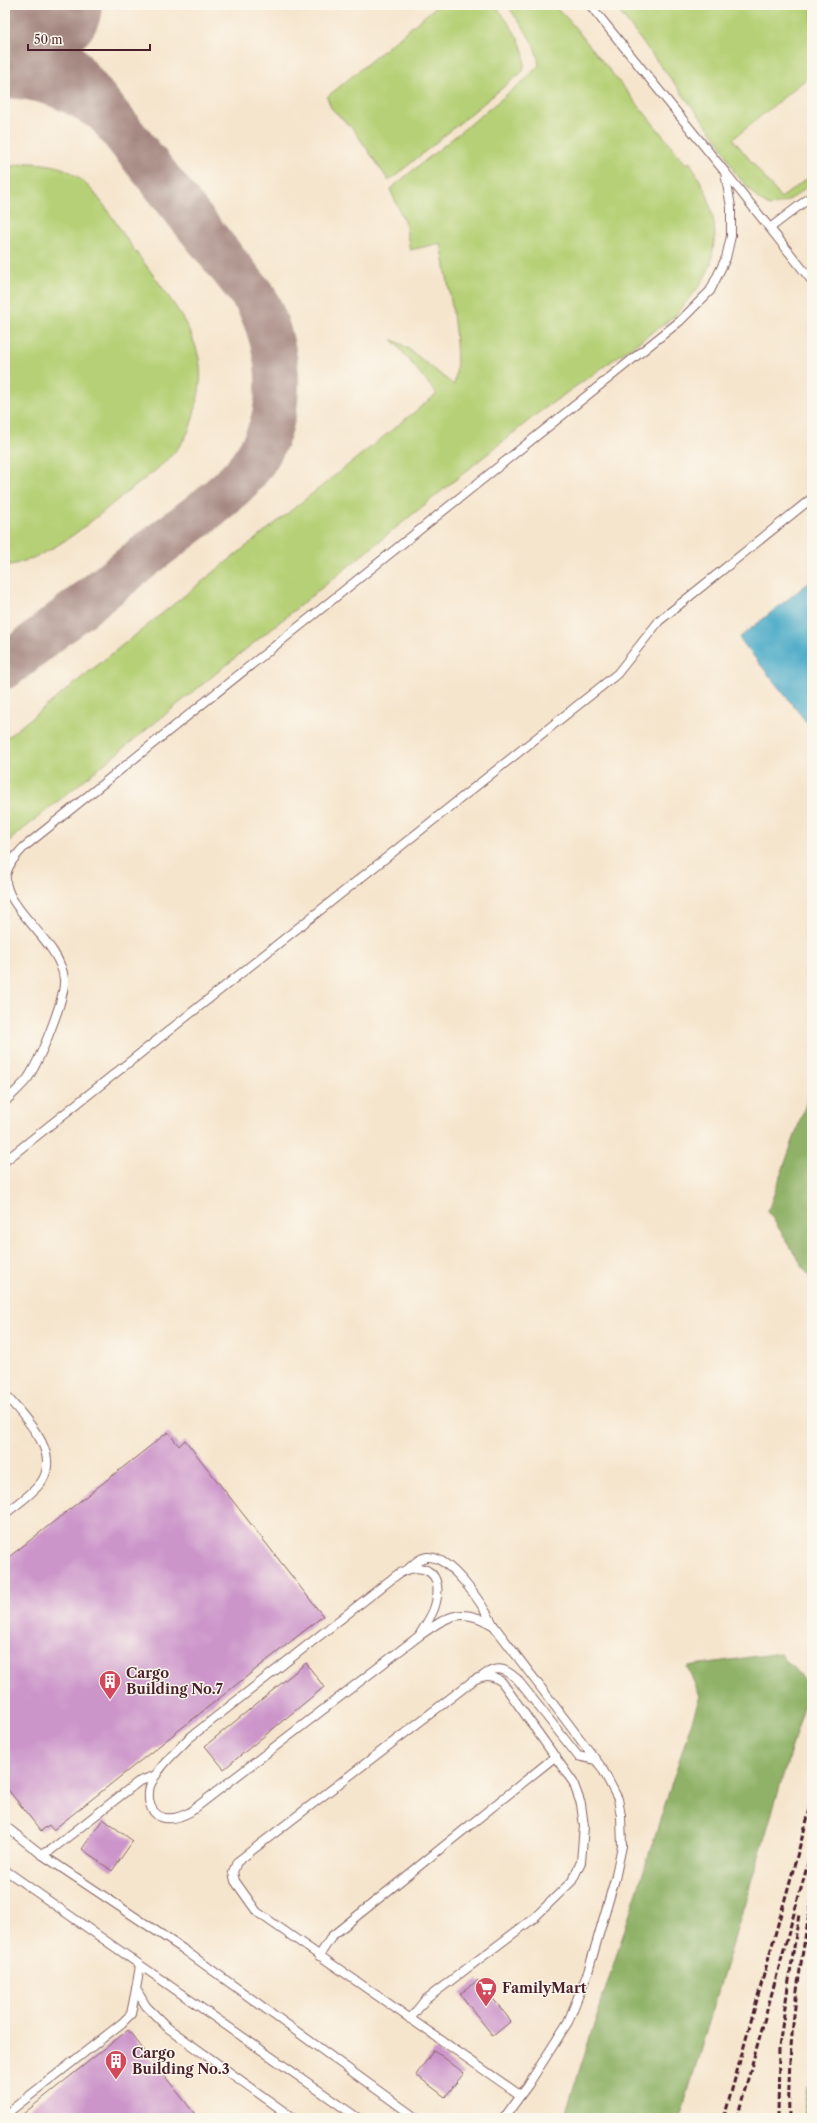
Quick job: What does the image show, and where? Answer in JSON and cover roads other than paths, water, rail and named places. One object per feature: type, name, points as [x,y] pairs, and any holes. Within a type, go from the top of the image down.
[{"type":"lane","points":[[590,5],[812,281]]},
{"type":"lane","points":[[5,1102],[28,1078],[39,1057],[61,1000],[64,979],[58,958],[49,943],[18,906],[8,891],[6,875],[12,861],[24,847],[680,321],[710,291],[726,258],[731,236],[731,207],[725,172]]},
{"type":"lane","points":[[770,228],[812,196]]},
{"type":"lane","points":[[5,1161],[617,674],[659,622],[812,498]]},
{"type":"lane","points":[[5,1394],[40,1439],[46,1453],[47,1467],[42,1481],[32,1492],[5,1514]]},
{"type":"lane","points":[[494,1626],[484,1620],[460,1613],[446,1618],[419,1636],[180,1818],[171,1820],[160,1817],[154,1813],[149,1796],[150,1786],[156,1775],[188,1738],[398,1574],[408,1569],[421,1558],[429,1557],[445,1562],[486,1610],[494,1626],[596,1760],[618,1799],[621,1816],[622,1846],[615,1879],[588,1972],[568,2022],[504,2118]]},
{"type":"lane","points":[[408,1569],[419,1567],[429,1571],[435,1578],[437,1590],[436,1602],[419,1636]]},
{"type":"lane","points":[[520,2095],[257,1912],[235,1881],[233,1872],[237,1862],[474,1680],[492,1669],[503,1669],[517,1679],[578,1756],[596,1760]]},
{"type":"lane","points":[[410,2019],[424,2000],[534,1918],[572,1881],[581,1862],[584,1826],[581,1804],[573,1782],[502,1682],[494,1677],[484,1675]]},
{"type":"lane","points":[[319,1956],[332,1936],[556,1756]]},
{"type":"lane","points":[[41,1854],[51,1850],[138,1782],[156,1775]]},
{"type":"lane","points":[[5,1826],[41,1854],[183,1949],[416,2118]]},
{"type":"lane","points":[[5,1870],[358,2118]]},
{"type":"lane","points":[[5,2115],[122,2023],[131,2014],[140,1966]]},
{"type":"lane","points":[[136,1989],[146,2006],[168,2028],[293,2118]]},
{"type":"water","points":[[812,580],[812,729],[739,638]]},
{"type":"railway","points":[[724,2118],[812,1802]]},
{"type":"railway","points":[[737,2118],[812,1849]]},
{"type":"railway","points":[[789,2118],[792,2035],[798,1980],[812,1898]]},
{"type":"railway","points":[[778,2118],[779,2047],[799,1914]]},
{"type":"place","name":"Cargo Building No.7","points":[[110,1700]]},
{"type":"place","name":"FamilyMart","points":[[486,2008]]},
{"type":"place","name":"Cargo Building No.3","points":[[116,2080]]}]
